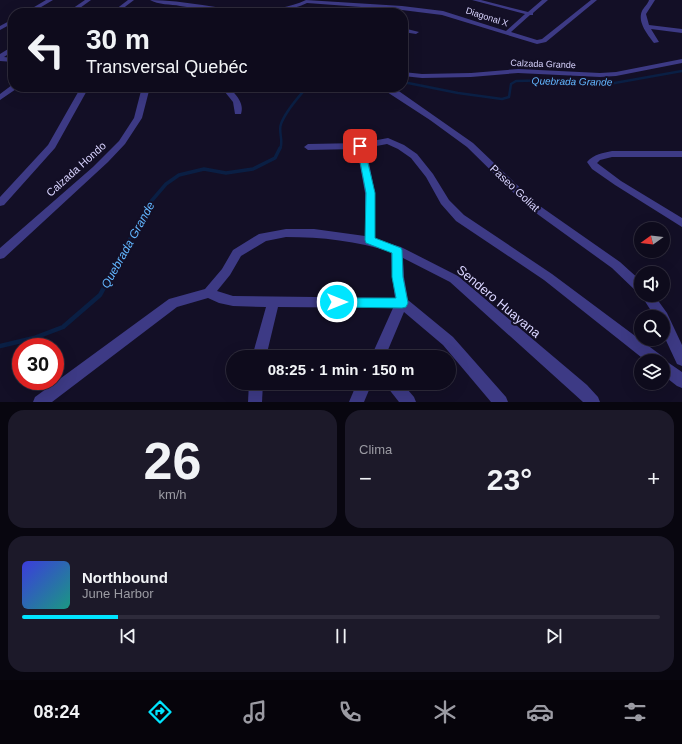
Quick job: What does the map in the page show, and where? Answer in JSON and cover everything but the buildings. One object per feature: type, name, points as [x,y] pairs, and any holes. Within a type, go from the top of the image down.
[{"type":"street","points":[[36,8],[50,0]]},
{"type":"street","points":[[76,8],[88,0]]},
{"type":"street","points":[[121,8],[131,0]]},
{"type":"street","name":"Diagonal X","points":[[153,0],[191,8]]},
{"type":"street","points":[[396,0],[402,8]]},
{"type":"street","points":[[475,0],[531,14]]},
{"type":"street","points":[[507,33],[531,14],[545,0]]},
{"type":"street","name":"Diagonal X","points":[[408,9],[443,13],[540,42],[544,41],[594,0]]},
{"type":"street","points":[[652,0],[643,14],[643,19],[656,42]]},
{"type":"street","name":"Diagonal X","points":[[286,8],[309,1],[348,2],[402,8]]},
{"type":"street","points":[[648,27],[682,31]]},
{"type":"street","points":[[408,31],[416,32]]},
{"type":"street","points":[[0,58],[8,52]]},
{"type":"street","name":"Calzada Grande","points":[[408,75],[422,76],[470,75],[518,71],[600,75],[616,74],[682,61]]},
{"type":"street","points":[[0,98],[8,92]]},
{"type":"street","points":[[0,203],[52,146],[82,92]]},
{"type":"street","name":"Calzada Hondo","points":[[0,255],[112,155],[126,138],[136,122],[142,107],[145,92]]},
{"type":"street","points":[[229,92],[237,101],[239,108],[238,112]]},
{"type":"street","name":"Paseo Goliat","points":[[393,92],[470,144],[533,206],[616,265],[634,282]]},
{"type":"street","points":[[308,147],[360,146],[388,141],[414,156],[430,176],[445,202],[460,218],[548,277],[648,354]]},
{"type":"street","points":[[360,146],[370,193],[370,240]]},
{"type":"street","points":[[682,154],[656,156],[604,155],[594,158],[592,162],[618,183],[682,223]]},
{"type":"street","name":"Sendero Huayana","points":[[209,293],[226,272],[237,253],[263,237],[286,233],[314,233],[370,240],[397,250],[454,279],[582,390],[593,402]]},
{"type":"street","points":[[381,350],[402,303],[398,277],[397,250]]},
{"type":"street","points":[[40,402],[173,303],[209,293],[219,298],[233,301],[402,303],[448,341],[501,402]]},
{"type":"street","points":[[261,350],[273,302]]},
{"type":"street","points":[[670,334],[682,359]]},
{"type":"street","points":[[670,372],[682,381]]},
{"type":"street","points":[[255,402],[256,390]]},
{"type":"street","points":[[356,402],[362,390]]},
{"type":"street","points":[[399,390],[409,402]]},
{"type":"waterway","name":"Quebrada Grande","points":[[408,83],[458,93],[502,99],[509,97],[511,84],[516,81],[559,80],[609,84],[682,71]]},
{"type":"waterway","name":"Quebrada Grande","points":[[280,149],[281,124],[292,104],[303,92]]},
{"type":"waterway","name":"Quebrada Grande","points":[[119,259],[148,205],[166,184],[179,175],[204,169],[226,173],[253,169],[275,158],[280,148]]},
{"type":"waterway","name":"Quebrada Grande","points":[[0,346],[34,338],[63,327],[100,295],[120,258]]},
{"type":"route","points":[[337,302],[402,303],[398,277],[397,250],[370,240],[370,193],[360,146]]}]
